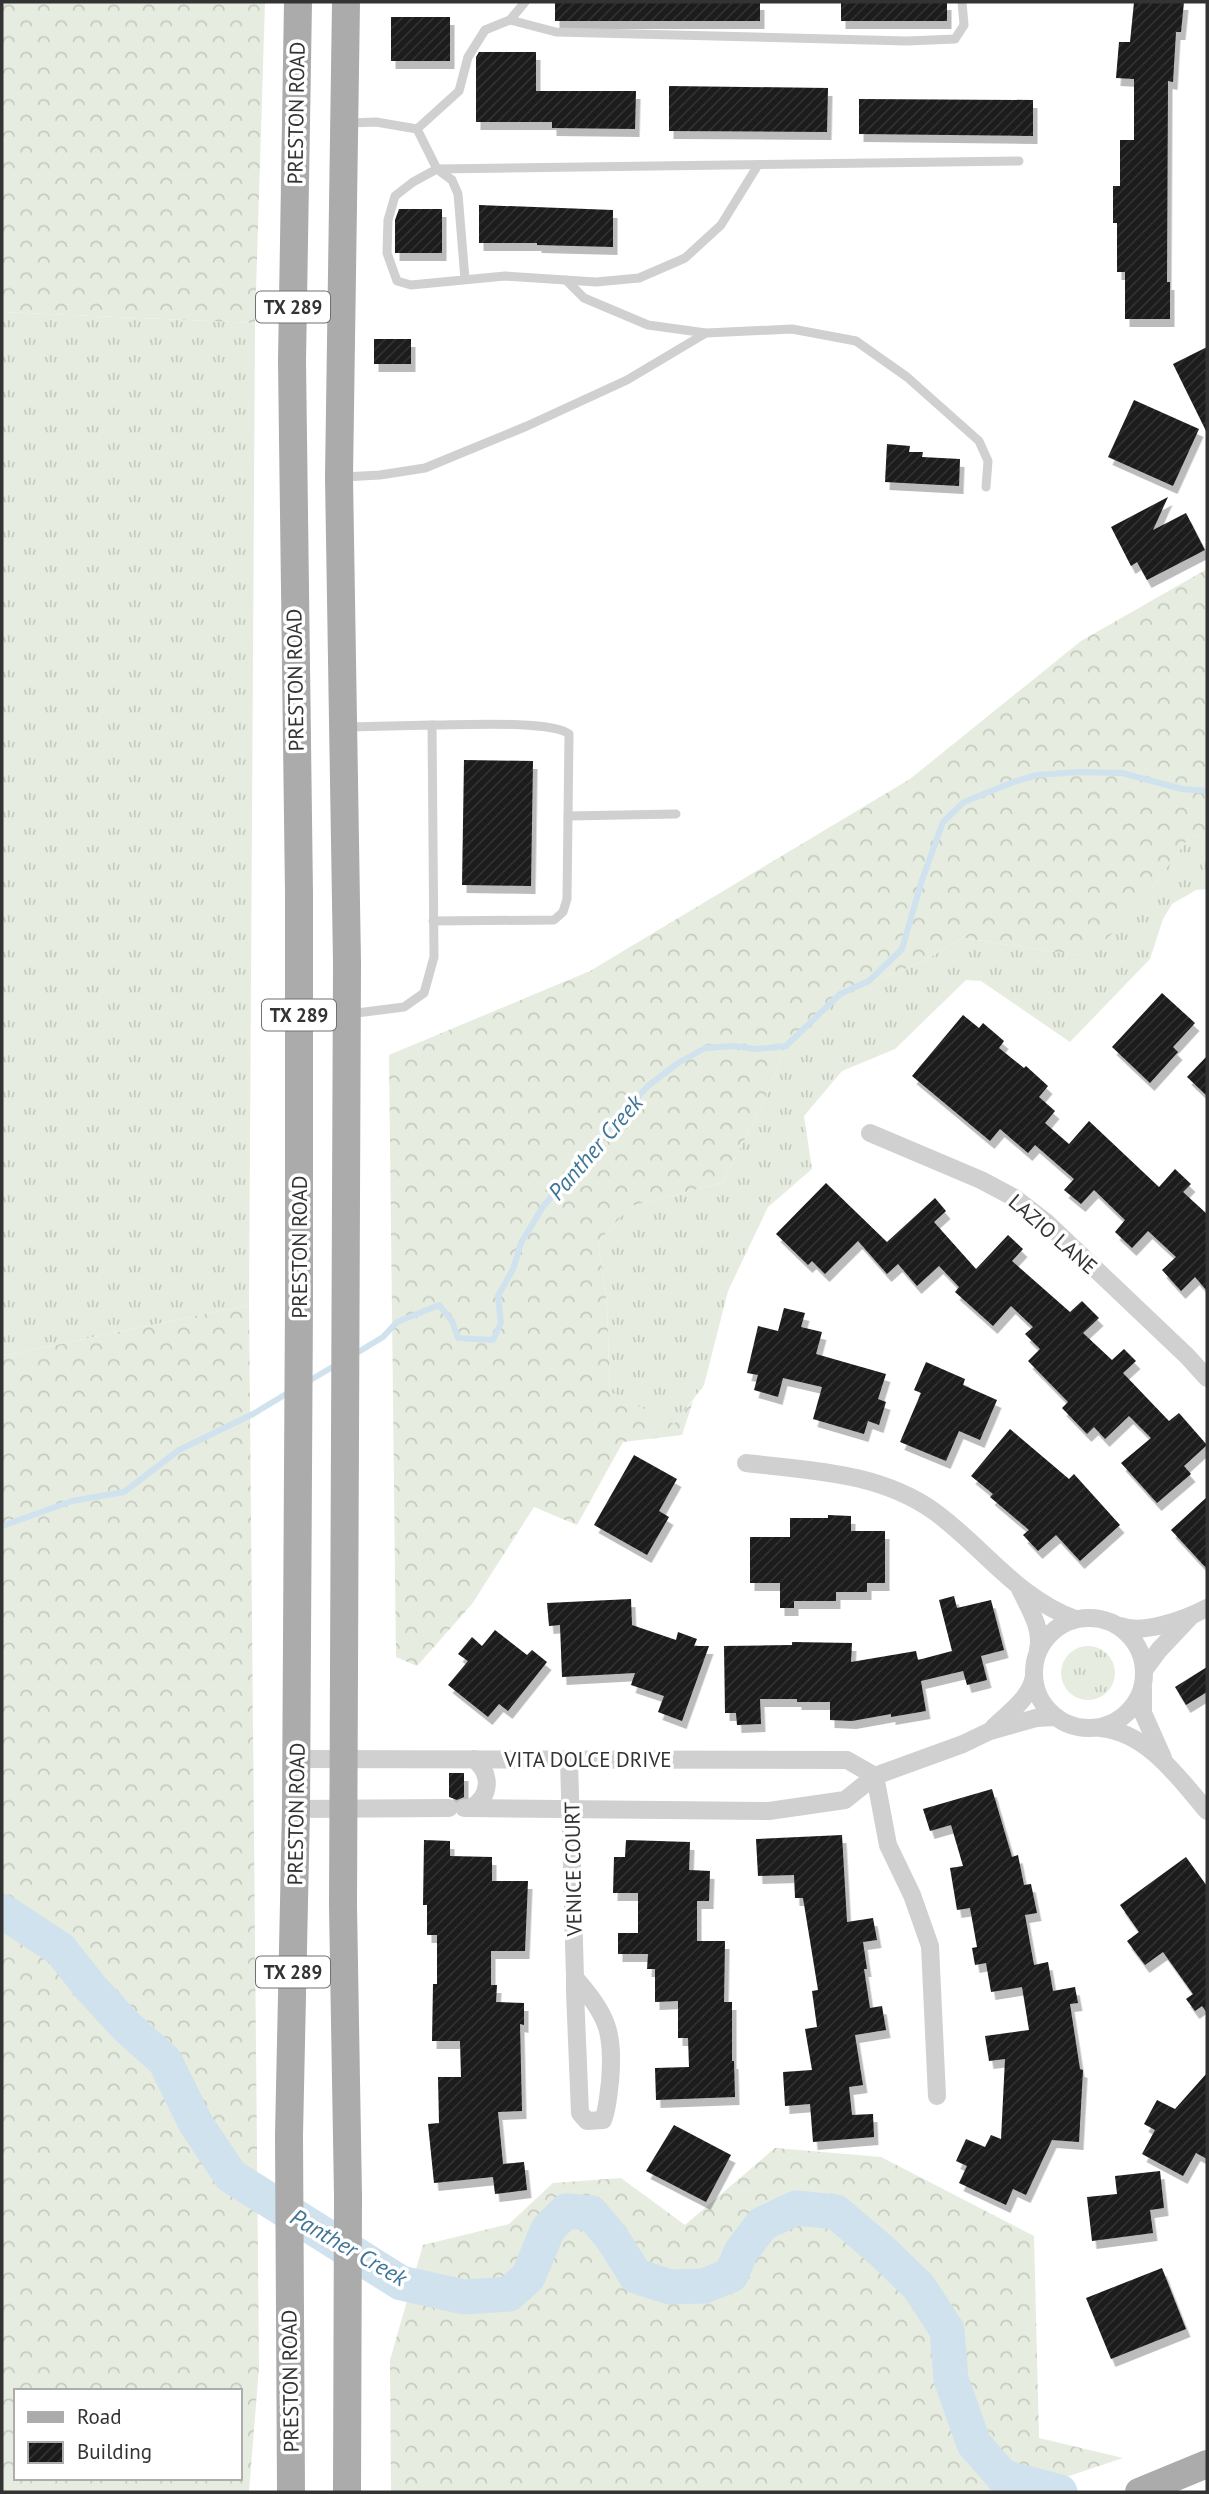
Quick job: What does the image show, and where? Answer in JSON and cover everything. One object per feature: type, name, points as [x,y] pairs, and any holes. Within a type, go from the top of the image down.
[{"type":"main road","name":"PRESTON ROAD","points":[[292,2492],[289,2135],[296,1809],[299,894],[292,361],[298,2]]},
{"type":"main road","name":"TX 289","points":[[346,2],[339,477],[347,1014],[343,1906],[348,2196],[347,2492]]},
{"type":"main road","points":[[296,123],[344,123]]},
{"type":"main road","points":[[296,729],[344,727]]},
{"type":"main road","points":[[1139,2492],[1194,2469]]},
{"type":"street","name":"LAZIO LANE","points":[[870,1133],[992,1185],[1025,1205],[1046,1222],[1207,1378]]},
{"type":"street","points":[[746,1463],[846,1475],[894,1489],[947,1521],[1020,1589],[1052,1609],[1075,1619]]},
{"type":"street","points":[[990,1731],[1027,1693],[1034,1676],[1040,1640],[1020,1589]]},
{"type":"street","points":[[1038,1650],[1056,1628],[1075,1619],[1102,1618],[1129,1630],[1199,1612]]},
{"type":"street","points":[[1145,1669],[1158,1650],[1199,1612]]},
{"type":"street","points":[[1119,1626],[1128,1632],[1141,1651],[1145,1669],[1143,1713],[1165,1761],[1207,1811]]},
{"type":"street","points":[[1034,1676],[1036,1689],[1047,1709],[1056,1717],[1069,1724],[1114,1729],[1165,1761]]},
{"type":"street","points":[[1098,1727],[1117,1720],[1132,1708],[1143,1688]]},
{"type":"street","points":[[296,1809],[572,1808],[769,1811],[845,1800],[875,1776],[990,1731],[1036,1718],[1056,1717]]},
{"type":"street","name":"VITA DOLCE DRIVE","points":[[296,1759],[847,1760],[875,1776]]},
{"type":"street","points":[[461,1808],[483,1799],[488,1784],[484,1770],[474,1759]]},
{"type":"street","name":"VENICE COURT","points":[[569,1759],[572,1808],[575,1978],[580,2113],[587,2121],[596,2122],[603,2120],[607,2111],[612,2061],[610,2030],[597,2003],[575,1978]]},
{"type":"street","points":[[875,1776],[888,1845],[912,1895],[930,1946],[937,2096]]},
{"type":"lane","points":[[417,129],[459,91],[468,57],[485,30],[510,20],[525,2]]},
{"type":"lane","points":[[510,20],[556,32],[906,41],[955,39],[964,25],[962,2]]},
{"type":"lane","points":[[344,123],[376,122],[417,129]]},
{"type":"lane","points":[[417,129],[437,169],[452,180],[458,194],[466,279]]},
{"type":"lane","points":[[758,165],[721,225],[685,258],[639,278],[596,282],[505,276],[411,285],[397,281],[387,253],[388,220],[395,196],[437,169],[1019,161]]},
{"type":"lane","points":[[566,280],[583,298],[648,325],[706,333],[792,328],[856,341],[907,377],[979,441],[988,461],[986,487]]},
{"type":"lane","points":[[339,477],[380,475],[425,468],[527,426],[627,380],[706,333]]},
{"type":"lane","points":[[347,1014],[404,1007],[424,993],[434,957],[432,725]]},
{"type":"lane","points":[[344,727],[543,726],[563,729],[569,734],[567,899],[563,912],[554,920],[433,921]]},
{"type":"lane","points":[[568,817],[676,814]]},
{"type":"green space","points":[[2,2],[265,2],[255,323],[2,312]]},
{"type":"green space","points":[[2,312],[255,323],[249,1305],[2,1356]]},
{"type":"green space","points":[[1207,569],[1207,834],[1190,836],[1151,889],[1108,938],[1077,955],[963,938],[920,963],[840,994],[786,1046],[763,1104],[722,1183],[631,1206],[598,1242],[607,1305],[610,1392],[674,1424],[693,1401],[682,1435],[623,1442],[577,1525],[534,1507],[472,1604],[417,1666],[396,1657],[389,1055],[590,971],[910,779],[1081,641]]},
{"type":"green space","points":[[1207,834],[1207,889],[1196,890],[1172,904],[1163,919],[1150,959],[1070,1042],[981,981],[966,980],[895,1049],[842,1071],[804,1116],[812,1169],[768,1207],[728,1291],[704,1385],[674,1425],[610,1392],[607,1305],[598,1242],[631,1206],[722,1183],[763,1104],[786,1046],[840,994],[920,963],[963,938],[1077,955],[1151,889],[1190,836]]},
{"type":"green space","points":[[249,1305],[259,2367],[249,2492],[2,2492],[2,1356]]},
{"type":"green space","points":[[1088,1646],[1107,1654],[1115,1673],[1107,1692],[1088,1700],[1069,1692],[1061,1673],[1069,1654]]},
{"type":"green space","points":[[775,2148],[881,2157],[1034,2236],[1039,2438],[1123,2458],[1021,2492],[391,2492],[390,2360],[423,2245],[509,2224],[553,2183],[621,2178],[685,2225]]},
{"type":"building","points":[[555,2],[760,2],[760,21],[555,21]]},
{"type":"building","points":[[841,2],[947,2],[947,21],[841,21]]},
{"type":"building","points":[[1134,2],[1184,2],[1181,32],[1176,32],[1173,82],[1168,81],[1167,282],[1170,282],[1170,319],[1125,319],[1125,272],[1117,272],[1117,223],[1113,223],[1113,186],[1120,186],[1120,140],[1134,140],[1134,79],[1116,78],[1119,42],[1130,42]]},
{"type":"building","points":[[391,17],[450,17],[450,61],[391,61]]},
{"type":"building","points":[[479,52],[536,52],[536,91],[636,91],[635,129],[552,128],[552,122],[476,122],[476,57]]},
{"type":"building","points":[[669,86],[828,88],[827,132],[669,131]]},
{"type":"building","points":[[859,99],[1033,100],[1033,136],[859,134]]},
{"type":"building","points":[[479,205],[613,210],[613,247],[479,243]]},
{"type":"building","points":[[399,209],[442,209],[442,253],[395,253],[395,220]]},
{"type":"building","points":[[374,339],[411,339],[411,364],[374,364]]},
{"type":"building","points":[[1207,347],[1207,433],[1173,364]]},
{"type":"building","points":[[1134,400],[1199,429],[1173,486],[1108,457]]},
{"type":"building","points":[[887,444],[910,446],[909,452],[923,452],[922,457],[960,459],[959,486],[885,482]]},
{"type":"building","points":[[1168,497],[1153,530],[1186,513],[1205,550],[1147,580],[1137,562],[1131,566],[1111,527]]},
{"type":"building","points":[[464,760],[533,761],[531,886],[462,885]]},
{"type":"building","points":[[1162,993],[1195,1023],[1173,1047],[1178,1052],[1150,1083],[1112,1047]]},
{"type":"building","points":[[963,1015],[979,1028],[983,1023],[1004,1041],[999,1048],[1024,1068],[1026,1066],[1048,1086],[1039,1097],[1055,1111],[1045,1123],[1069,1144],[1089,1121],[1159,1187],[1175,1169],[1191,1184],[1183,1192],[1207,1214],[1207,1291],[1195,1277],[1181,1291],[1162,1270],[1176,1257],[1148,1231],[1132,1248],[1115,1232],[1125,1220],[1094,1190],[1081,1204],[1064,1190],[1074,1179],[1035,1145],[1028,1153],[1000,1129],[990,1141],[912,1076]]},
{"type":"building","points":[[1207,1056],[1207,1096],[1187,1077]]},
{"type":"building","points":[[826,1183],[887,1242],[935,1198],[946,1211],[934,1222],[976,1269],[1008,1235],[1023,1249],[1012,1261],[1070,1312],[1082,1301],[1099,1318],[1083,1333],[1112,1360],[1124,1349],[1136,1361],[1123,1373],[1169,1421],[1179,1413],[1207,1445],[1184,1466],[1191,1474],[1157,1503],[1121,1463],[1151,1438],[1129,1416],[1105,1439],[1094,1427],[1087,1434],[1062,1408],[1068,1402],[1028,1361],[1040,1349],[1025,1334],[1033,1327],[1011,1306],[993,1326],[955,1292],[959,1287],[939,1266],[917,1286],[898,1264],[887,1274],[858,1241],[825,1274],[812,1261],[808,1265],[776,1234]]},
{"type":"building","points":[[784,1308],[805,1313],[801,1327],[822,1332],[816,1354],[886,1374],[878,1399],[886,1402],[879,1425],[868,1421],[864,1434],[813,1419],[822,1387],[783,1378],[778,1397],[754,1390],[758,1375],[747,1373],[758,1326],[778,1331]]},
{"type":"building","points":[[926,1362],[965,1379],[963,1385],[997,1400],[980,1440],[959,1431],[946,1461],[900,1442],[921,1393],[914,1390]]},
{"type":"building","points":[[1010,1429],[1069,1479],[1074,1474],[1120,1525],[1080,1561],[1056,1535],[1038,1551],[1023,1535],[1029,1530],[990,1497],[993,1494],[971,1476]]},
{"type":"building","points":[[634,1455],[677,1479],[659,1511],[669,1517],[647,1555],[594,1525]]},
{"type":"building","points":[[1207,1497],[1207,1569],[1171,1530]]},
{"type":"building","points":[[828,1515],[851,1516],[851,1531],[885,1531],[885,1583],[867,1583],[867,1592],[836,1592],[836,1601],[794,1601],[794,1608],[780,1608],[780,1583],[750,1583],[750,1537],[790,1537],[790,1518],[828,1518]]},
{"type":"building","points":[[954,1596],[957,1608],[991,1600],[1004,1650],[981,1656],[987,1680],[967,1685],[963,1671],[921,1681],[926,1711],[891,1717],[891,1714],[852,1721],[830,1720],[830,1702],[797,1702],[797,1699],[760,1699],[761,1724],[737,1725],[736,1713],[725,1713],[724,1646],[792,1645],[792,1642],[852,1643],[851,1662],[916,1651],[918,1660],[952,1651],[939,1600]]},
{"type":"building","points":[[631,1599],[632,1625],[676,1640],[678,1632],[697,1639],[694,1646],[709,1646],[682,1721],[658,1712],[664,1696],[631,1685],[635,1673],[562,1677],[560,1625],[549,1626],[547,1603]]},
{"type":"building","points":[[495,1630],[527,1655],[532,1650],[547,1662],[508,1711],[499,1704],[488,1717],[448,1685],[468,1661],[458,1654],[472,1637],[482,1646]]},
{"type":"building","points":[[1207,1667],[1207,1692],[1186,1705],[1175,1687]]},
{"type":"building","points":[[449,1773],[464,1773],[464,1797],[457,1800],[449,1797]]},
{"type":"building","points":[[992,1789],[1012,1857],[1018,1855],[1024,1885],[1031,1884],[1037,1913],[1025,1915],[1034,1965],[1048,1962],[1053,1991],[1075,1987],[1078,2003],[1070,2004],[1080,2069],[1083,2070],[1079,2142],[1052,2140],[1026,2195],[1013,2189],[1006,2205],[959,2183],[967,2166],[956,2161],[966,2139],[985,2147],[991,2135],[1001,2139],[1005,2059],[989,2061],[985,2036],[1029,2030],[1022,1987],[991,1992],[986,1963],[975,1965],[972,1948],[977,1947],[970,1908],[957,1910],[950,1868],[963,1866],[951,1825],[930,1831],[923,1809]]},
{"type":"building","points":[[842,1835],[847,1922],[873,1918],[877,1940],[863,1942],[867,1969],[864,1969],[870,2008],[882,2006],[886,2030],[855,2035],[863,2085],[849,2087],[852,2115],[873,2114],[874,2137],[813,2142],[810,2104],[785,2106],[783,2072],[812,2070],[805,2029],[817,2027],[812,1991],[818,1990],[803,1898],[795,1898],[794,1875],[758,1876],[756,1839]]},
{"type":"building","points":[[424,1840],[450,1841],[450,1856],[492,1857],[492,1881],[528,1881],[525,1951],[491,1951],[491,1985],[497,1985],[496,2002],[524,2003],[524,2025],[520,2024],[522,2111],[498,2112],[503,2164],[524,2162],[527,2190],[495,2194],[493,2177],[434,2183],[428,2124],[439,2123],[438,2077],[461,2077],[460,2041],[432,2041],[433,1984],[437,1984],[437,1935],[427,1935],[427,1905],[423,1905]]},
{"type":"building","points":[[626,1840],[690,1842],[689,1870],[710,1871],[709,1901],[697,1901],[697,1941],[725,1941],[724,2002],[732,2002],[735,2097],[656,2100],[655,2068],[689,2067],[688,2038],[678,2038],[678,2001],[655,2002],[655,1969],[647,1969],[648,1954],[618,1954],[618,1933],[638,1933],[638,1893],[613,1893],[614,1857],[625,1857]]},
{"type":"building","points":[[1186,1857],[1207,1886],[1207,2013],[1202,2006],[1195,2011],[1186,1999],[1193,1994],[1163,1952],[1145,1965],[1127,1941],[1139,1932],[1120,1905]]},
{"type":"building","points":[[1207,2073],[1207,2159],[1196,2153],[1183,2176],[1142,2154],[1155,2130],[1144,2124],[1157,2100],[1175,2109]]},
{"type":"building","points":[[674,2125],[731,2155],[706,2202],[646,2171]]},
{"type":"building","points":[[1160,2171],[1164,2208],[1150,2210],[1153,2233],[1092,2241],[1087,2197],[1117,2194],[1115,2176]]},
{"type":"building","points":[[1162,2268],[1186,2329],[1111,2359],[1086,2298]]},
{"type":"waterway","name":"Panther Creek","points":[[355,1354],[383,1337],[397,1322],[439,1305],[452,1321],[458,1338],[493,1340],[501,1323],[498,1296],[513,1269],[521,1243],[542,1208],[592,1147],[648,1086],[678,1063],[705,1048],[734,1046],[756,1049],[786,1046],[840,994],[869,981],[902,949],[922,880],[943,822],[964,802],[1037,775],[1079,772],[1122,773],[1182,789],[1207,791]]},
{"type":"waterway","name":"Panther Creek","points":[[307,1382],[336,1365]]},
{"type":"waterway","name":"Panther Creek","points":[[2,1526],[72,1501],[124,1492],[179,1450],[253,1414],[291,1391]]},
{"type":"waterway","name":"Panther Creek","points":[[2,1911],[60,1949],[127,2027],[165,2061],[196,2124],[231,2176],[401,2283],[464,2297],[509,2294],[528,2277],[548,2229],[566,2211],[591,2213],[612,2238],[636,2276],[670,2287],[704,2286],[731,2275],[741,2252],[762,2224],[796,2208],[836,2212],[919,2287],[947,2330],[951,2379],[974,2444],[1003,2477],[1060,2492]]}]
